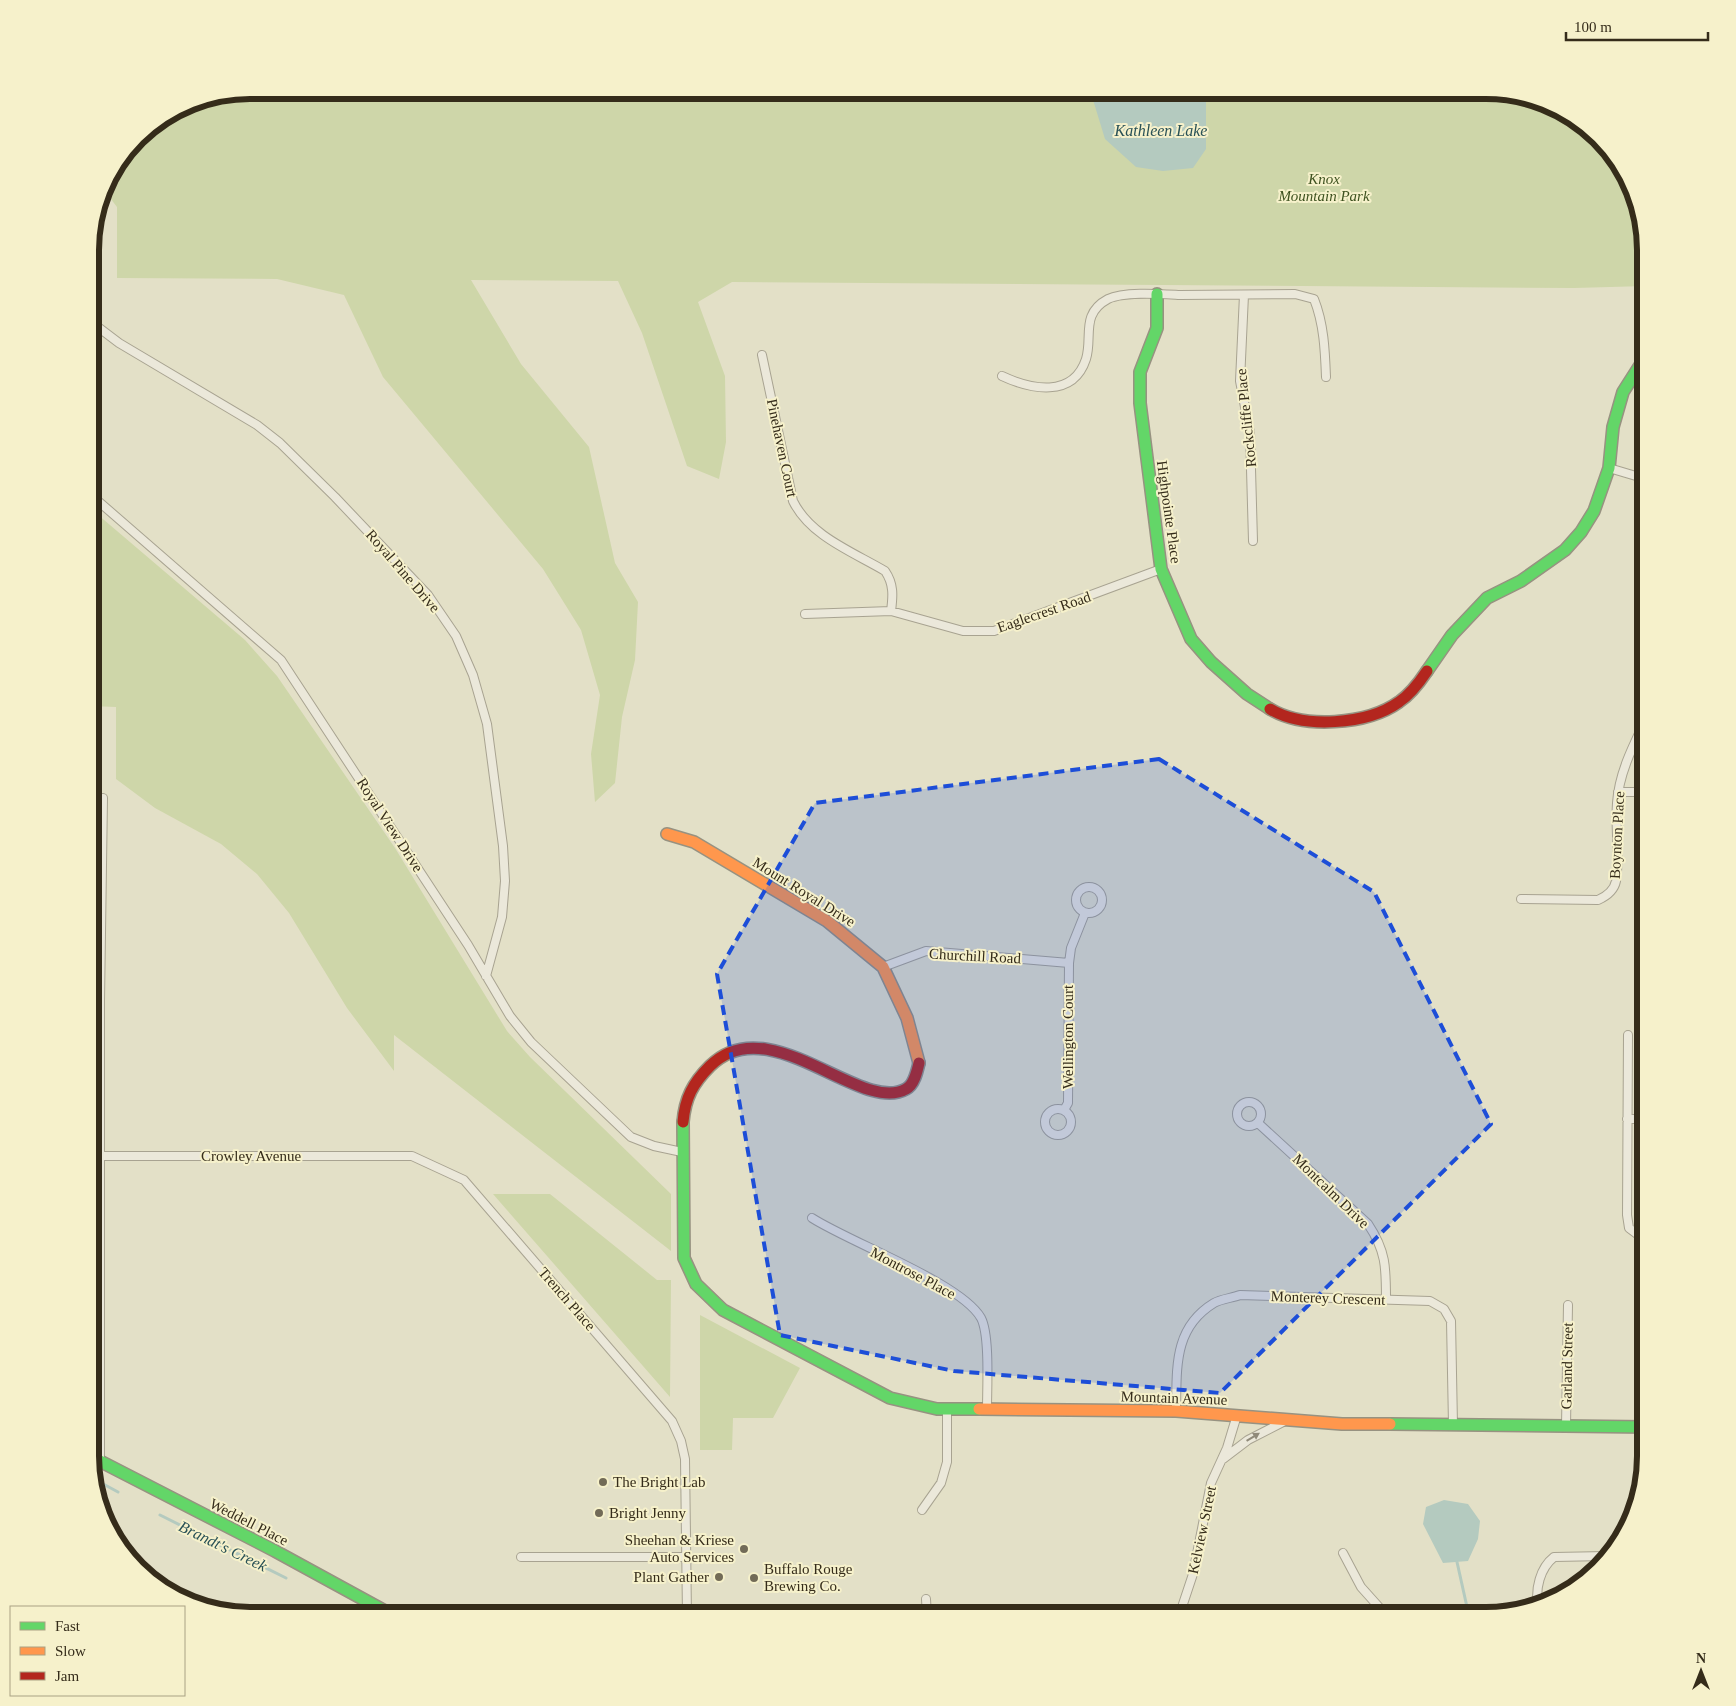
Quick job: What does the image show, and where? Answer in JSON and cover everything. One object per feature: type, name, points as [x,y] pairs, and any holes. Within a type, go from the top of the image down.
[{"type":"street","points":[[1002,376],[1023,385],[1047,389],[1067,384],[1078,374],[1086,359],[1088,326],[1101,303],[1110,298],[1157,294],[1295,294],[1314,299],[1318,309],[1323,333],[1326,377]]},
{"type":"street","name":"Highpointe Place","points":[[1157,294],[1157,328],[1140,372],[1140,403],[1161,569],[1192,639],[1211,662],[1247,694],[1282,716],[1306,722],[1352,720],[1374,714],[1398,703],[1418,685],[1452,635],[1487,598],[1521,581],[1565,550],[1581,532],[1594,511],[1609,468],[1613,427],[1623,392],[1637,370]]},
{"type":"street","name":"Rockcliffe Place","points":[[1244,295],[1240,381],[1250,434],[1253,541]]},
{"type":"street","name":"Royal Pine Drive","points":[[99,328],[119,343],[257,425],[280,443],[336,497],[428,595],[456,636],[473,675],[487,724],[503,846],[505,881],[502,917],[486,976]]},
{"type":"street","name":"Pinehaven Court","points":[[762,355],[793,501],[800,516],[811,526],[885,571],[891,579],[894,592],[891,611]]},
{"type":"street","points":[[1609,468],[1637,476]]},
{"type":"street","name":"Royal View Drive","points":[[99,502],[281,660],[510,1016],[531,1042],[631,1137],[654,1146],[682,1152]]},
{"type":"street","name":"Eaglecrest Road","points":[[805,614],[891,611],[963,631],[994,631],[1161,569]]},
{"type":"street","name":"Boynton Place","points":[[1521,899],[1598,900],[1609,894],[1616,882],[1618,792],[1627,759],[1637,738]]},
{"type":"street","points":[[1618,792],[1637,792]]},
{"type":"street","points":[[99,1156],[103,798]]},
{"type":"street","name":"Mount Royal Drive","points":[[667,834],[694,842],[827,920],[883,967],[907,1018],[920,1060],[916,1076],[907,1089],[892,1094],[874,1092],[808,1062],[771,1050],[748,1048],[729,1053],[713,1063],[697,1079],[686,1099],[682,1152],[684,1258],[696,1284],[722,1310]]},
{"type":"street","name":"Wellington Court","points":[[1064,1110],[1068,1103],[1069,963],[1071,948],[1085,913]]},
{"type":"street","name":"Churchill Road","points":[[883,967],[926,951],[1069,963]]},
{"type":"street","points":[[1628,1035],[1627,1215],[1629,1228],[1637,1234]]},
{"type":"street","points":[[1627,1119],[1637,1119]]},
{"type":"street","name":"Montcalm Drive","points":[[1258,1123],[1368,1224],[1380,1242],[1386,1262],[1386,1299]]},
{"type":"street","name":"Crowley Avenue","points":[[99,1156],[412,1156]]},
{"type":"street","name":"Trench Place","points":[[412,1156],[464,1180],[672,1422],[681,1441],[685,1472],[687,1607]]},
{"type":"street","name":"Montrose Place","points":[[812,1218],[833,1232],[942,1285],[970,1305],[982,1319],[986,1342],[987,1409]]},
{"type":"street","name":"Monterey Crescent","points":[[1176,1411],[1178,1355],[1190,1323],[1215,1303],[1240,1295],[1430,1300],[1444,1309],[1451,1321],[1453,1425]]},
{"type":"street","name":"Garland Street","points":[[1566,1426],[1568,1305]]},
{"type":"street","name":"Mountain Avenue","points":[[722,1310],[890,1398],[913,1405],[947,1409],[1176,1411],[1342,1424],[1637,1427]]},
{"type":"street","points":[[922,1510],[941,1483],[947,1462],[947,1409]]},
{"type":"street","name":"Kelview Street","points":[[1185,1607],[1211,1483],[1237,1416]]},
{"type":"street","points":[[1221,1461],[1248,1440],[1288,1419]]},
{"type":"street","name":"Weddell Place","points":[[99,1460],[275,1551],[378,1607]]},
{"type":"street","points":[[1343,1553],[1361,1587],[1379,1607]]},
{"type":"street","points":[[1536,1598],[1540,1579],[1549,1561],[1554,1557],[1600,1556]]},
{"type":"street","points":[[521,1557],[686,1557]]},
{"type":"street","points":[[926,1599],[926,1607]]},
{"type":"highlighted area","points":[[1159,759],[1374,892],[1491,1124],[1220,1393],[954,1371],[780,1335],[717,974],[815,803]]},
{"type":"green space","name":"Knox Mountain Park","points":[[1496,99],[1525,104],[1553,114],[1586,136],[1600,150],[1617,174],[1629,201],[1636,230],[1637,286],[1574,288],[732,282],[698,302],[725,376],[726,442],[719,479],[687,466],[642,333],[618,281],[471,280],[521,364],[589,447],[615,563],[638,602],[635,660],[622,717],[615,783],[595,802],[591,754],[600,695],[581,630],[543,569],[383,377],[344,295],[277,279],[117,278],[117,207],[109,196],[110,192],[124,166],[150,136],[183,114],[201,107],[230,100]]},
{"type":"green space","points":[[99,516],[245,640],[277,676],[395,848],[507,1031],[530,1057],[671,1194],[671,1251],[394,1035],[394,1071],[347,1008],[289,913],[257,874],[221,844],[155,808],[116,779],[116,707],[99,706]]},
{"type":"green space","points":[[493,1194],[550,1194],[657,1280],[671,1280],[670,1397]]},
{"type":"green space","points":[[700,1315],[800,1368],[773,1418],[733,1418],[732,1450],[700,1450]]},
{"type":"water","name":"Kathleen Lake","points":[[1093,99],[1206,99],[1206,149],[1193,168],[1163,171],[1136,167],[1105,139]]},
{"type":"water","points":[[1444,1500],[1468,1504],[1480,1521],[1478,1539],[1468,1561],[1443,1563],[1423,1524],[1426,1507]]},
{"type":"waterway","name":"Brandt's Creek","points":[[101,1483],[118,1492]]},
{"type":"waterway","name":"Brandt's Creek","points":[[160,1515],[286,1578]]},
{"type":"waterway","points":[[1457,1562],[1467,1607]]},
{"type":"traffic: fast","points":[[1157,294],[1157,328],[1140,372],[1140,403],[1161,569],[1191,639],[1211,662],[1247,694],[1270,709]]},
{"type":"traffic: fast","points":[[1427,671],[1452,635],[1487,598],[1521,581],[1565,550],[1581,532],[1594,511],[1609,468],[1613,427],[1623,392],[1637,370]]},
{"type":"traffic: fast","points":[[683,1122],[684,1258],[696,1284],[723,1310],[890,1398],[937,1409],[979,1409]]},
{"type":"traffic: fast","points":[[1390,1424],[1637,1427]]},
{"type":"traffic: fast","points":[[99,1461],[275,1551],[378,1607]]},
{"type":"traffic: slow","points":[[667,834],[694,842],[827,921],[883,967],[907,1018],[919,1063]]},
{"type":"traffic: slow","points":[[979,1409],[1176,1411],[1342,1424],[1390,1424]]},
{"type":"traffic: jam","points":[[1270,709],[1300,720],[1317,722],[1353,720],[1370,716],[1386,710],[1403,699],[1427,671]]},
{"type":"traffic: jam","points":[[683,1122],[688,1098],[699,1079],[710,1066],[734,1051],[759,1048],[786,1054],[865,1088],[887,1093],[909,1087],[915,1078],[919,1063]]},
{"type":"place","name":"The Bright Lab","points":[[603,1482]]},
{"type":"place","name":"Bright Jenny","points":[[599,1513]]},
{"type":"place","name":"Sheehan & Kriese Auto Services","points":[[744,1549]]},
{"type":"place","name":"Plant Gather","points":[[719,1577]]},
{"type":"place","name":"Buffalo Rouge Brewing Co.","points":[[754,1578]]}]
